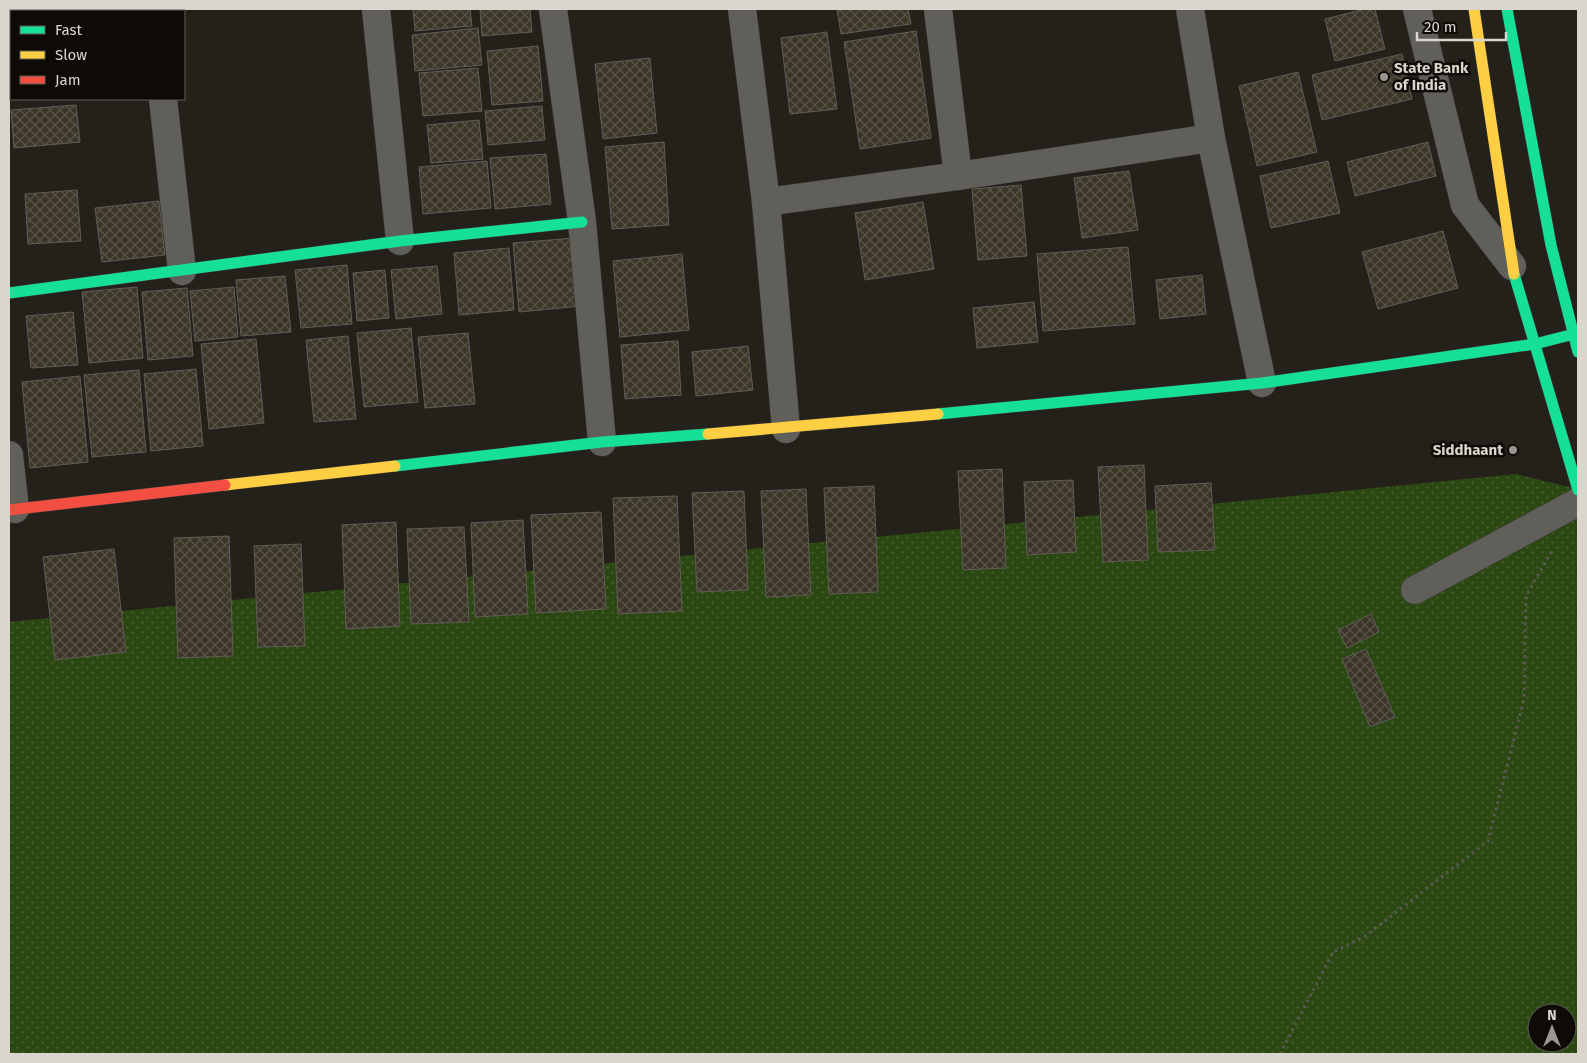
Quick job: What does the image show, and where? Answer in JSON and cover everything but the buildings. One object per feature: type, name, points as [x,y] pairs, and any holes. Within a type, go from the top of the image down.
[{"type":"street","points":[[376,9],[400,241]]},
{"type":"street","points":[[553,9],[582,222],[602,442]]},
{"type":"street","points":[[742,9],[766,202],[786,429]]},
{"type":"street","points":[[938,9],[958,176]]},
{"type":"street","points":[[1190,9],[1211,138],[1262,383]]},
{"type":"street","points":[[1417,9],[1465,205],[1512,266]]},
{"type":"street","points":[[1474,9],[1512,266],[1578,490]]},
{"type":"street","points":[[1507,9],[1552,245],[1576,334],[1578,353]]},
{"type":"street","points":[[163,100],[182,271]]},
{"type":"street","points":[[766,202],[958,176],[1211,138]]},
{"type":"street","points":[[9,294],[400,241],[582,222]]},
{"type":"street","points":[[9,455],[12,510],[602,442],[786,429],[1262,383],[1535,344],[1576,334]]},
{"type":"street","points":[[1415,590],[1578,502]]},
{"type":"path","points":[[1280,1054],[1333,952],[1364,937],[1488,841],[1524,699],[1526,596],[1554,546]]},
{"type":"green space","points":[[1516,474],[1578,489],[1578,1054],[9,1054],[9,622]]},
{"type":"traffic: fast","points":[[1507,9],[1551,245],[1578,352]]},
{"type":"traffic: fast","points":[[9,293],[400,241],[582,222]]},
{"type":"traffic: fast","points":[[1514,274],[1578,490]]},
{"type":"traffic: fast","points":[[938,414],[1262,383],[1535,344],[1578,333]]},
{"type":"traffic: fast","points":[[395,466],[602,442],[708,434]]},
{"type":"traffic: slow","points":[[1474,9],[1514,274]]},
{"type":"traffic: slow","points":[[708,434],[938,414]]},
{"type":"traffic: slow","points":[[225,485],[395,466]]},
{"type":"traffic: jam","points":[[9,510],[225,485]]},
{"type":"place","name":"State Bank of India","points":[[1384,77]]},
{"type":"place","name":"Siddhaant","points":[[1513,450]]}]
